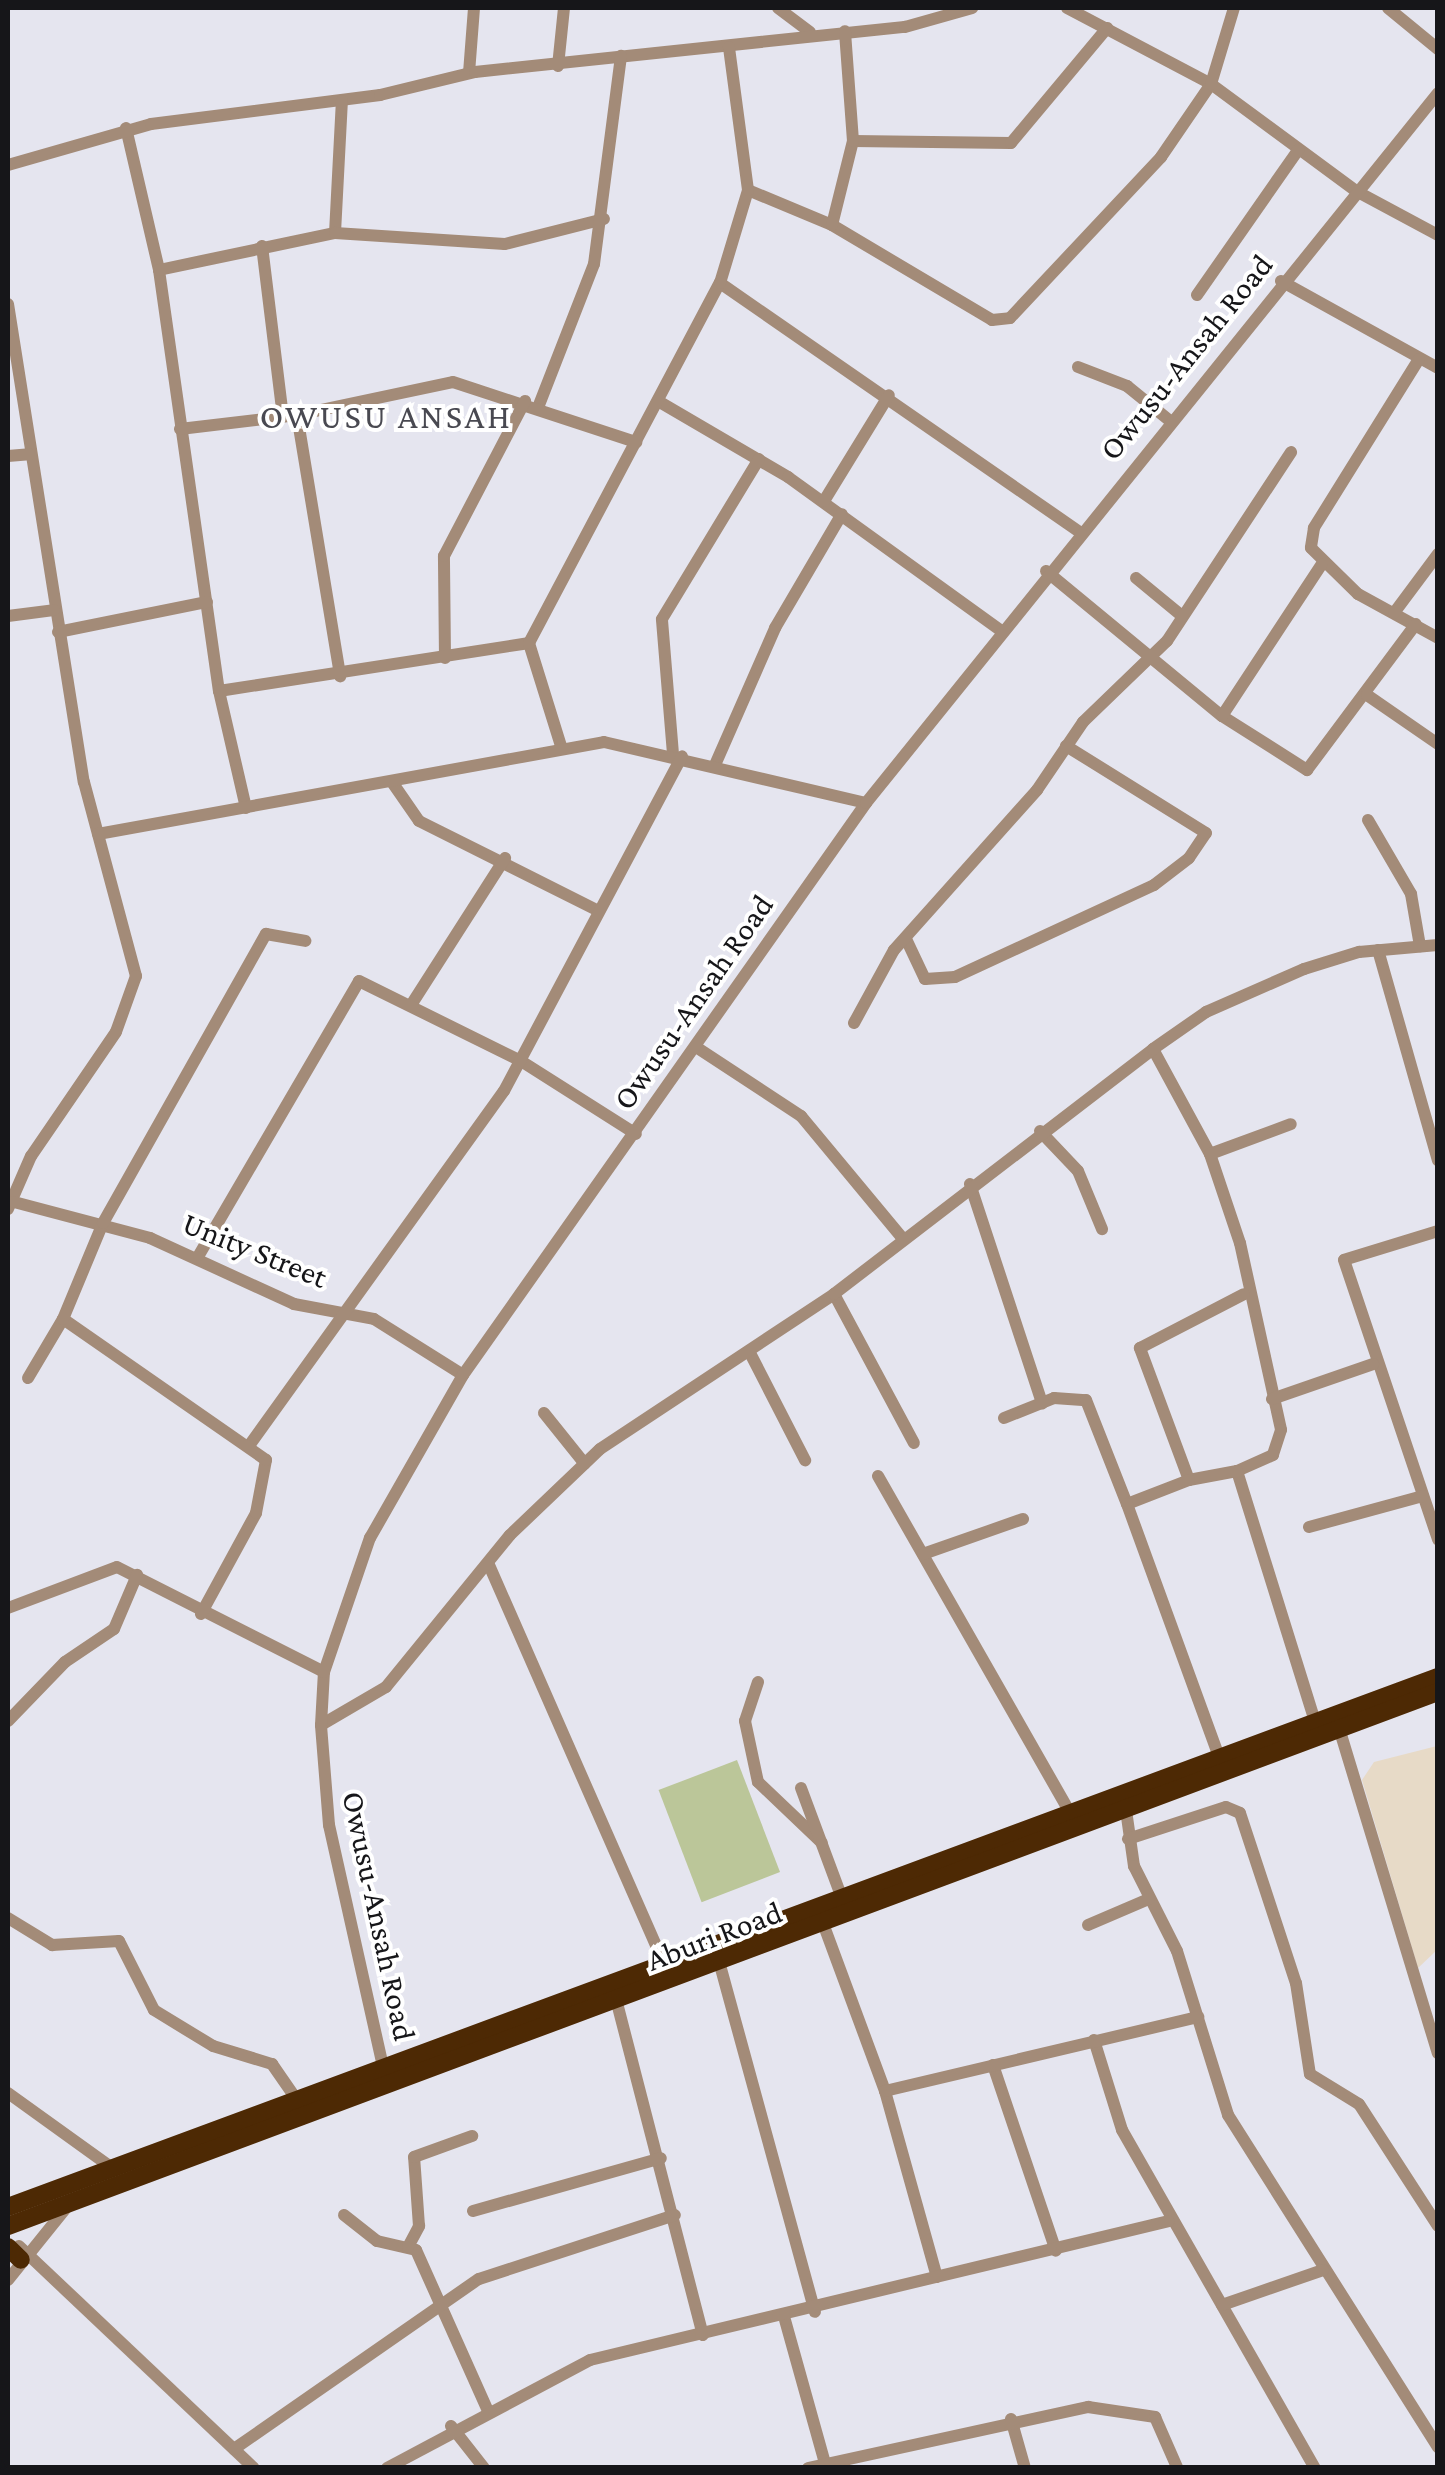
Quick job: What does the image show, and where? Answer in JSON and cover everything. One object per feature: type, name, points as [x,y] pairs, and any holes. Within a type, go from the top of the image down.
[{"type":"highway","name":"Aburi Road","points":[[11,2219],[29,2200],[1438,1678]]},
{"type":"highway","name":"Aburi Road","points":[[11,2219],[68,2207],[721,1967],[1438,1692]]},
{"type":"street","points":[[469,74],[474,8]]},
{"type":"street","points":[[558,66],[564,8]]},
{"type":"street","points":[[778,8],[810,32]]},
{"type":"street","points":[[8,164],[126,128],[342,101],[469,74],[729,47],[810,32],[932,22],[972,8]]},
{"type":"street","points":[[1067,8],[1211,84],[1356,191],[1438,234]]},
{"type":"street","points":[[748,190],[832,225],[992,320],[1010,318],[1118,210],[1211,84],[1234,8]]},
{"type":"street","points":[[1388,8],[1438,49]]},
{"type":"street","points":[[853,140],[1011,143],[1107,28]]},
{"type":"street","points":[[832,225],[853,140],[845,31]]},
{"type":"street","points":[[561,746],[528,643],[720,283],[748,190],[729,47]]},
{"type":"street","points":[[445,658],[444,556],[532,403],[604,219],[621,56]]},
{"type":"street","name":"Owusu-Ansah Road","points":[[384,2071],[328,1825],[321,1725],[324,1672],[370,1538],[463,1376],[866,802],[999,630],[1437,95]]},
{"type":"street","points":[[335,233],[342,101]]},
{"type":"street","points":[[126,128],[158,270],[219,690],[246,808]]},
{"type":"street","points":[[1197,295],[1298,150]]},
{"type":"street","points":[[158,270],[335,233],[505,244],[604,219]]},
{"type":"street","points":[[262,246],[340,676]]},
{"type":"street","points":[[1281,281],[1438,368]]},
{"type":"street","points":[[720,283],[889,395],[1080,532]]},
{"type":"street","points":[[8,309],[54,610],[98,834],[136,950],[131,1000],[31,1156],[10,1206]]},
{"type":"street","points":[[1222,716],[1320,565],[1314,528],[1419,360]]},
{"type":"street","points":[[1078,367],[1127,386],[1170,422]]},
{"type":"street","points":[[180,429],[290,416],[444,382],[532,403],[636,442]]},
{"type":"street","points":[[824,501],[889,395]]},
{"type":"street","points":[[658,401],[824,501],[999,630]]},
{"type":"street","points":[[854,1023],[906,941],[1066,746],[1182,616],[1291,452]]},
{"type":"street","points":[[8,456],[29,454]]},
{"type":"street","points":[[251,1443],[521,1061],[599,911],[677,755],[662,619],[759,459]]},
{"type":"street","points":[[715,765],[775,628],[842,514]]},
{"type":"street","points":[[1394,613],[1438,554]]},
{"type":"street","points":[[1320,565],[1438,638]]},
{"type":"street","points":[[1046,572],[1222,716],[1306,770],[1416,624]]},
{"type":"street","points":[[1136,578],[1182,616]]},
{"type":"street","points":[[58,632],[207,602]]},
{"type":"street","points":[[8,616],[54,610]]},
{"type":"street","points":[[219,690],[340,676],[528,643]]},
{"type":"street","points":[[1367,694],[1438,744]]},
{"type":"street","points":[[98,834],[392,782],[561,746],[626,742],[866,802]]},
{"type":"street","points":[[906,941],[925,979],[955,978],[1154,884],[1190,858],[1206,833],[1066,746]]},
{"type":"street","points":[[392,782],[405,812],[505,858],[599,911]]},
{"type":"street","points":[[1368,820],[1411,894],[1420,946]]},
{"type":"street","points":[[412,1002],[505,858]]},
{"type":"street","points":[[28,1378],[64,1319],[103,1223],[266,934],[305,940]]},
{"type":"street","points":[[321,1725],[386,1687],[488,1565],[585,1464],[834,1294],[970,1184],[1152,1049],[1272,982],[1378,950],[1438,945]]},
{"type":"street","points":[[1378,950],[1438,1162]]},
{"type":"street","points":[[199,1255],[355,984],[412,1002],[521,1061],[636,1134]]},
{"type":"street","points":[[696,1047],[801,1116],[903,1239]]},
{"type":"street","points":[[1127,1504],[1189,1480],[1237,1471],[1279,1447],[1272,1399],[1244,1294],[1237,1229],[1210,1154],[1152,1049]]},
{"type":"street","points":[[1210,1154],[1292,1124]]},
{"type":"street","points":[[1040,1131],[1078,1170],[1102,1228]]},
{"type":"street","points":[[970,1184],[1042,1403]]},
{"type":"street","name":"Unity Street","points":[[10,1206],[103,1223],[199,1255],[294,1304],[346,1313],[393,1329],[463,1376]]},
{"type":"street","points":[[1438,1231],[1344,1260],[1373,1364],[1438,1540]]},
{"type":"street","points":[[834,1294],[914,1443]]},
{"type":"street","points":[[1189,1480],[1140,1348],[1244,1294]]},
{"type":"street","points":[[64,1319],[251,1443],[267,1479],[201,1614]]},
{"type":"street","points":[[749,1351],[805,1460]]},
{"type":"street","points":[[1272,1399],[1373,1364]]},
{"type":"street","points":[[1004,1418],[1042,1403],[1086,1400],[1220,1758]]},
{"type":"street","points":[[544,1413],[585,1464]]},
{"type":"street","points":[[1237,1471],[1315,1722]]},
{"type":"street","points":[[878,1476],[1071,1815]]},
{"type":"street","points":[[1309,1526],[1423,1496]]},
{"type":"street","points":[[923,1554],[1023,1519]]},
{"type":"street","points":[[488,1565],[665,1965]]},
{"type":"street","points":[[8,1608],[108,1568],[137,1575],[201,1614],[324,1672]]},
{"type":"street","points":[[8,1721],[65,1662],[114,1630],[137,1575]]},
{"type":"street","points":[[758,1682],[745,1721],[758,1782],[822,1844]]},
{"type":"street","points":[[1339,1728],[1438,2053]]},
{"type":"street","points":[[801,1788],[842,1901]]},
{"type":"street","points":[[1128,1839],[1226,1807],[1240,1813],[1296,1983],[1310,2074],[1359,2104],[1438,2226]]},
{"type":"street","points":[[1126,1810],[1128,1839],[1148,1899],[1198,2017],[1228,2115],[1322,2270],[1438,2447]]},
{"type":"street","points":[[1088,1925],[1148,1899]]},
{"type":"street","points":[[8,1918],[52,1945],[119,1941],[154,2010],[213,2046],[272,2064],[300,2102]]},
{"type":"street","points":[[824,1926],[885,2090],[937,2278]]},
{"type":"street","points":[[714,1948],[815,2312]]},
{"type":"street","points":[[617,2003],[676,2215],[704,2335]]},
{"type":"street","points":[[885,2090],[1198,2017]]},
{"type":"street","points":[[1094,2040],[1122,2130],[1169,2220],[1316,2468]]},
{"type":"street","points":[[993,2065],[1056,2251]]},
{"type":"street","points":[[8,2093],[115,2170]]},
{"type":"street","points":[[408,2247],[419,2226],[414,2156],[472,2136]]},
{"type":"street","points":[[473,2211],[661,2158]]},
{"type":"street","points":[[8,2280],[20,2252],[68,2207]]},
{"type":"street","points":[[344,2215],[377,2241],[408,2247],[429,2273],[439,2307],[487,2409]]},
{"type":"street","points":[[234,2449],[439,2307],[555,2247],[676,2215]]},
{"type":"street","points":[[11,2219],[20,2252],[254,2468]]},
{"type":"street","points":[[387,2468],[451,2426],[590,2360],[785,2320],[1169,2220]]},
{"type":"street","points":[[1222,2304],[1322,2270]]},
{"type":"street","points":[[785,2320],[825,2465]]},
{"type":"street","points":[[808,2468],[1058,2408],[1145,2412],[1177,2467]]},
{"type":"street","points":[[1011,2419],[1025,2468]]},
{"type":"street","points":[[451,2426],[484,2468]]},
{"type":"shaded area","points":[[1437,1746],[1437,1950],[1418,1968],[1362,1780],[1374,1762]]},
{"type":"green space","points":[[737,1760],[780,1872],[702,1902],[659,1790]]},
{"type":"district","name":"OWUSU ANSAH","points":[[386,417]]}]
